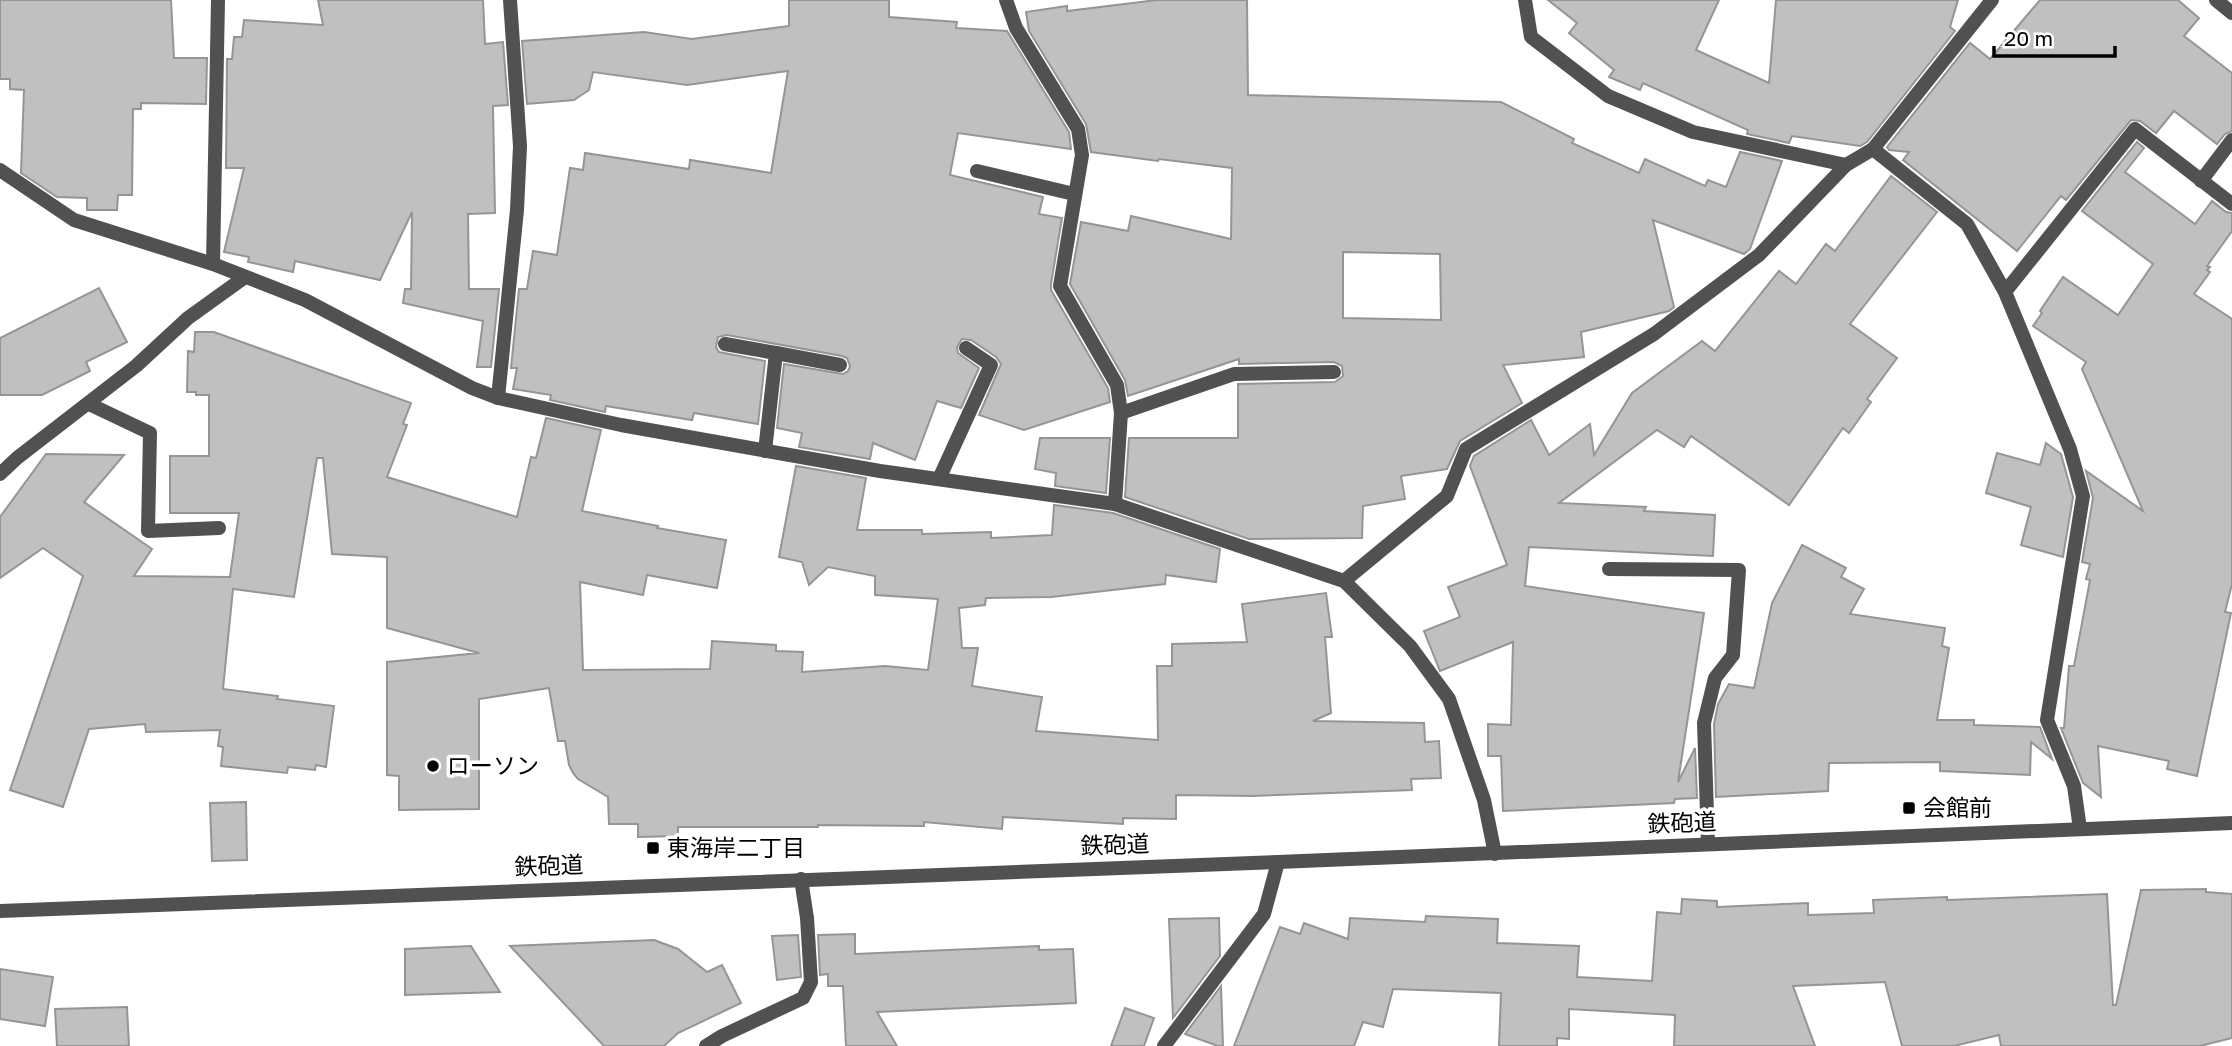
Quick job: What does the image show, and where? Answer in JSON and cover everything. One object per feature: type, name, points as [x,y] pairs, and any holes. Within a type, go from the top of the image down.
[{"type":"street","points":[[213,264],[218,0]]},
{"type":"street","points":[[498,398],[517,210],[520,146],[510,0]]},
{"type":"street","points":[[1006,0],[1016,28],[1078,129],[1082,155],[1060,286],[1117,385],[1121,413],[1115,504]]},
{"type":"street","points":[[1525,0],[1531,37],[1608,96],[1693,131],[1846,165]]},
{"type":"street","points":[[1344,581],[1447,496],[1466,449],[1654,334],[1759,256],[1846,165],[1873,149],[1992,0]]},
{"type":"street","points":[[2216,0],[2232,13]]},
{"type":"street","points":[[2005,292],[2135,130],[2232,204]]},
{"type":"street","points":[[2201,181],[2232,140]]},
{"type":"street","points":[[1873,149],[1967,225],[2005,292],[2070,449],[2083,496],[2047,720],[2074,786],[2080,829]]},
{"type":"street","points":[[0,170],[74,220],[213,264],[305,300],[472,388],[498,398],[621,425],[765,451],[1115,504],[1344,581],[1410,646],[1449,699],[1484,800],[1495,854]]},
{"type":"street","points":[[977,171],[1074,194]]},
{"type":"street","points":[[0,474],[136,366],[188,318],[245,277]]},
{"type":"street","points":[[725,344],[840,365]]},
{"type":"street","points":[[939,479],[991,365],[966,348]]},
{"type":"street","points":[[765,451],[776,353]]},
{"type":"street","points":[[1121,413],[1234,374],[1334,372]]},
{"type":"street","points":[[89,404],[150,433],[148,531],[219,528]]},
{"type":"street","points":[[1609,569],[1739,570],[1732,655],[1715,678],[1704,723],[1708,844]]},
{"type":"street","name":"鉄砲道","points":[[0,911],[2232,823]]},
{"type":"street","points":[[1164,1046],[1264,914],[1278,862]]},
{"type":"street","points":[[706,1046],[803,998],[811,982],[807,918],[801,879]]},
{"type":"building","points":[[0,0],[171,0],[174,58],[207,58],[206,104],[141,103],[141,109],[133,109],[132,195],[118,195],[117,210],[87,210],[87,198],[57,197],[21,173],[24,90],[10,89],[10,79],[0,79]]},
{"type":"building","points":[[318,0],[483,0],[485,44],[503,42],[508,105],[493,106],[495,213],[468,214],[469,289],[499,289],[491,367],[477,367],[483,321],[403,303],[405,289],[411,289],[412,212],[380,280],[295,261],[293,272],[248,262],[249,257],[224,252],[244,168],[226,168],[227,59],[232,59],[234,37],[242,37],[244,20],[323,25]]},
{"type":"building","points":[[789,0],[889,0],[889,17],[957,22],[956,28],[1007,31],[1069,132],[1071,149],[958,133],[950,175],[1043,197],[1039,214],[1062,218],[1051,290],[1108,388],[1110,402],[1024,430],[979,415],[1001,364],[996,357],[971,340],[962,339],[957,347],[958,353],[979,368],[961,408],[937,401],[915,460],[873,443],[870,459],[799,447],[802,433],[777,428],[784,364],[843,374],[850,366],[847,358],[727,335],[718,337],[716,347],[719,352],[765,361],[758,424],[694,413],[692,420],[606,406],[605,412],[550,400],[551,395],[513,389],[517,368],[511,368],[519,289],[527,289],[533,251],[557,255],[570,168],[583,170],[585,153],[689,169],[690,160],[771,173],[788,71],[687,85],[593,72],[589,90],[574,100],[527,104],[522,41],[644,32],[692,39],[789,26]]},
{"type":"building","points":[[1157,0],[1247,0],[1248,95],[1501,102],[1574,139],[1572,143],[1639,173],[1645,159],[1705,186],[1708,180],[1726,187],[1740,152],[1782,161],[1750,249],[1744,254],[1653,220],[1674,307],[1669,311],[1581,332],[1584,357],[1503,365],[1522,403],[1460,441],[1447,469],[1401,476],[1405,499],[1363,506],[1362,538],[1249,539],[1125,497],[1129,438],[1238,438],[1238,384],[1335,382],[1343,376],[1342,366],[1334,362],[1239,364],[1239,359],[1128,396],[1125,380],[1070,284],[1081,222],[1128,231],[1131,216],[1231,239],[1232,168],[1091,152],[1086,124],[1029,31],[1026,12],[1067,6],[1067,11]],"holes":[[[1343,252],[1440,254],[1441,320],[1343,318]]]},
{"type":"building","points":[[1548,0],[1719,0],[1696,50],[1769,83],[1776,0],[1958,0],[1950,27],[1955,31],[1867,142],[1860,146],[1792,136],[1789,143],[1747,134],[1748,130],[1643,83],[1640,90],[1609,77],[1614,70],[1569,33],[1577,23]]},
{"type":"building","points":[[2040,0],[2178,0],[2199,18],[2184,36],[2232,73],[2232,131],[2225,134],[2217,144],[2174,111],[2156,133],[2140,121],[2131,120],[2066,200],[2061,196],[2017,251],[1903,160],[1909,152],[1889,150],[1887,147],[1970,43],[1990,59]]},
{"type":"building","points":[[2137,142],[2144,148],[2125,172],[2195,224],[2212,201],[2226,212],[2232,213],[2232,231],[2207,266],[2210,267],[2207,270],[2210,272],[2194,294],[2232,319],[2232,584],[2225,612],[2231,613],[2197,776],[2167,769],[2169,761],[2098,746],[2101,797],[2083,783],[2061,728],[2064,728],[2069,666],[2074,666],[2090,580],[2086,579],[2090,564],[2082,562],[2093,498],[2086,471],[2143,511],[2082,369],[2086,362],[2033,326],[2063,277],[2118,315],[2153,264],[2082,211]]},
{"type":"building","points":[[1891,176],[1937,212],[1850,324],[1897,358],[1867,399],[1871,402],[1849,433],[1843,428],[1789,505],[1691,436],[1684,447],[1657,430],[1559,503],[1646,507],[1644,511],[1715,515],[1713,556],[1529,547],[1525,586],[1704,613],[1678,782],[1695,748],[1697,798],[1675,799],[1674,803],[1503,811],[1501,756],[1488,756],[1488,724],[1511,725],[1513,642],[1440,671],[1424,631],[1460,617],[1448,587],[1507,565],[1470,466],[1474,456],[1531,420],[1549,455],[1590,424],[1594,455],[1632,393],[1702,341],[1715,351],[1779,271],[1796,284],[1826,244],[1835,251]]},
{"type":"building","points":[[99,288],[127,342],[86,362],[90,371],[42,395],[0,395],[0,338]]},
{"type":"building","points":[[195,332],[214,332],[411,403],[403,424],[407,425],[387,477],[517,517],[531,457],[536,458],[546,418],[601,430],[582,511],[726,540],[717,588],[647,575],[643,595],[580,582],[583,670],[710,669],[712,641],[776,645],[776,651],[803,652],[802,672],[885,666],[928,670],[938,599],[875,595],[875,576],[828,567],[809,585],[802,562],[779,557],[796,466],[866,478],[857,530],[922,530],[922,534],[991,532],[991,538],[1052,535],[1054,505],[1113,513],[1220,549],[1216,582],[1166,575],[1165,584],[1051,597],[986,598],[985,605],[959,608],[962,648],[978,648],[972,686],[1042,697],[1036,731],[1158,740],[1157,666],[1172,666],[1172,644],[1247,642],[1242,604],[1326,593],[1332,637],[1325,637],[1331,713],[1313,721],[1424,723],[1425,742],[1439,741],[1441,778],[1411,779],[1412,790],[1252,796],[1176,795],[1176,819],[1123,818],[1123,824],[1003,817],[1002,829],[924,822],[924,826],[678,827],[678,836],[638,837],[638,824],[609,824],[608,797],[578,779],[573,773],[565,741],[558,741],[549,688],[479,699],[479,809],[399,810],[399,776],[387,775],[387,662],[479,653],[387,628],[387,557],[332,554],[323,458],[317,458],[294,597],[233,589],[223,689],[334,706],[326,767],[316,765],[315,770],[288,767],[287,773],[221,766],[223,747],[218,746],[220,730],[146,732],[145,724],[89,729],[63,807],[10,790],[83,576],[43,548],[0,578],[0,517],[46,454],[124,455],[84,502],[152,549],[134,576],[230,577],[239,513],[170,513],[170,456],[209,456],[209,395],[187,392],[188,351],[194,352]]},
{"type":"building","points":[[1040,438],[1110,438],[1106,493],[1055,486],[1056,473],[1035,469]]},
{"type":"building","points":[[2046,443],[2061,454],[2073,497],[2063,557],[2021,545],[2031,507],[1986,493],[1997,453],[2040,465]]},
{"type":"building","points":[[1802,545],[1846,568],[1841,577],[1864,589],[1850,614],[1945,628],[1942,646],[1949,648],[1937,720],[1974,720],[1974,725],[2040,727],[2052,759],[2031,742],[2030,775],[1940,771],[1940,762],[1829,763],[1828,791],[1716,797],[1714,724],[1718,704],[1729,684],[1754,688],[1772,603]]},
{"type":"building","points":[[246,802],[247,860],[212,861],[210,803]]},
{"type":"building","points":[[2206,889],[2206,892],[2232,894],[2232,1038],[2200,1046],[2001,1046],[1999,1035],[1954,1046],[1902,1046],[1885,982],[1793,986],[1815,1046],[1674,1046],[1675,1015],[1569,1009],[1569,1039],[1557,1038],[1557,1046],[1499,1046],[1501,993],[1393,989],[1383,1027],[1363,1022],[1354,1046],[1234,1046],[1280,927],[1300,934],[1304,923],[1348,939],[1350,918],[1425,922],[1426,916],[1498,919],[1497,943],[1579,946],[1577,977],[1652,981],[1657,912],[1681,914],[1682,899],[1717,901],[1717,907],[1808,903],[1808,915],[1874,913],[1873,900],[2107,894],[2113,1005],[2116,1005],[2141,890]]},
{"type":"building","points":[[1219,918],[1220,956],[1173,1018],[1169,919]]},
{"type":"building","points":[[855,934],[855,954],[1039,946],[1039,950],[1073,949],[1076,1003],[877,1012],[897,1046],[846,1046],[843,986],[828,986],[828,974],[820,975],[818,935]]},
{"type":"building","points":[[798,935],[801,977],[777,980],[772,936]]},
{"type":"building","points":[[654,940],[678,949],[707,972],[722,965],[741,1003],[678,1033],[664,1046],[604,1046],[510,946]]},
{"type":"building","points":[[471,946],[500,992],[405,995],[405,949]]},
{"type":"building","points":[[0,969],[53,977],[45,1026],[0,1019]]},
{"type":"building","points":[[1221,986],[1223,1046],[1218,1046],[1185,1034]]},
{"type":"building","points":[[127,1007],[129,1046],[57,1046],[55,1009]]},
{"type":"building","points":[[1125,1008],[1154,1018],[1144,1046],[1111,1046]]},
{"type":"place","name":"ローソン","points":[[433,766]]},
{"type":"place","name":"会館前","points":[[1909,808]]},
{"type":"place","name":"東海岸二丁目","points":[[653,848]]}]
